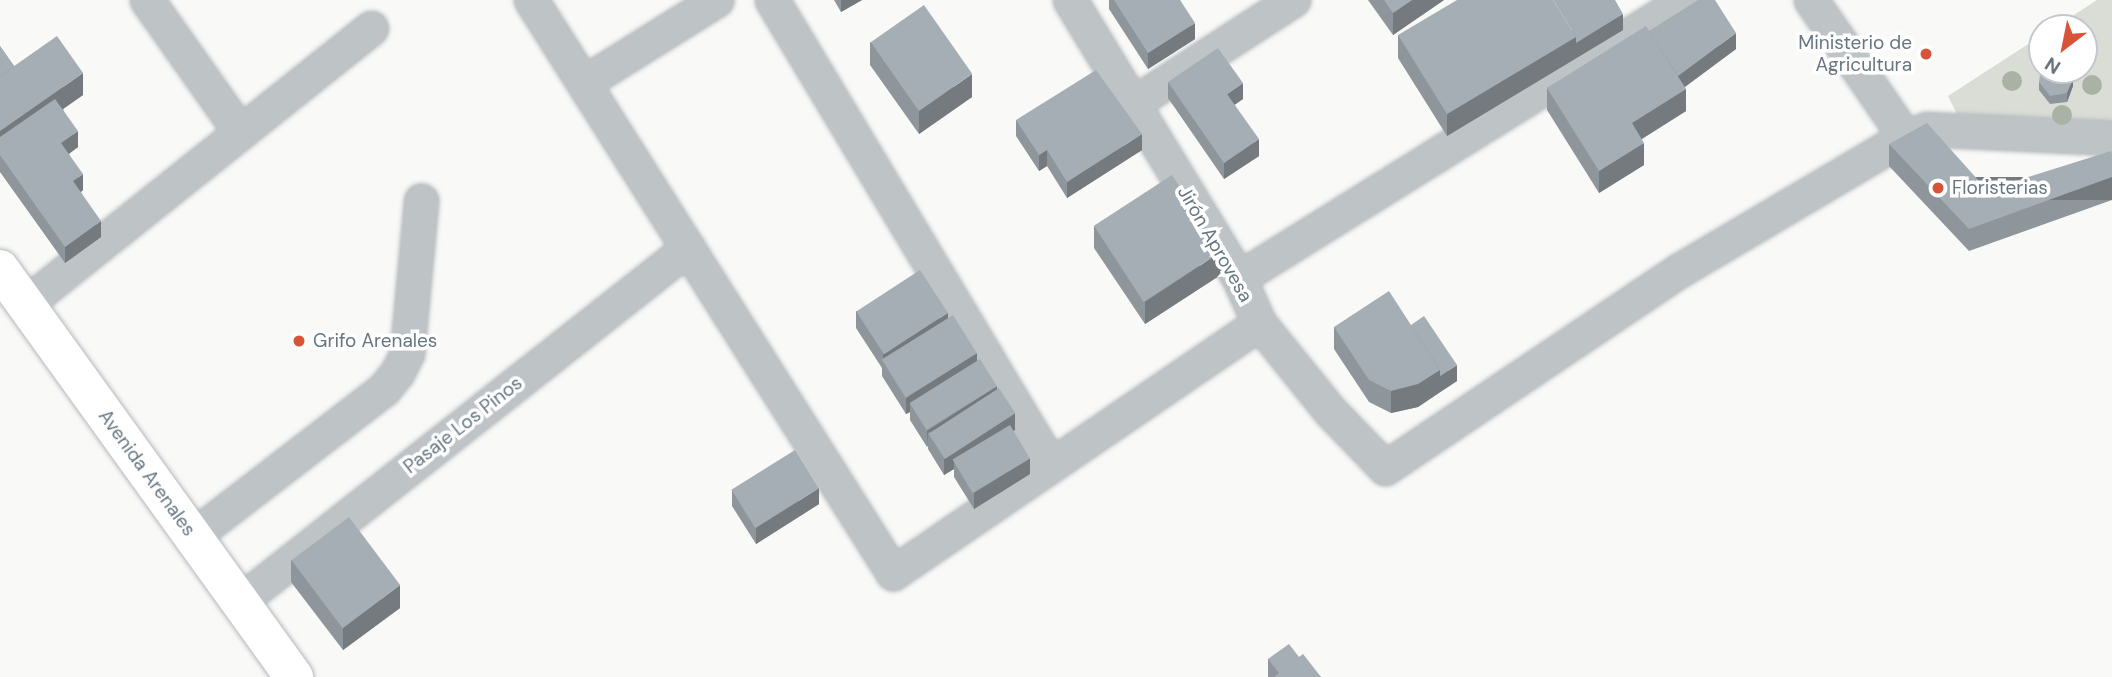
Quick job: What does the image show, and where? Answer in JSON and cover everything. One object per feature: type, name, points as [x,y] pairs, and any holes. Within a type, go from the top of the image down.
[{"type":"main road","name":"Avenida Arenales","points":[[0,268],[24,305],[294,677]]},
{"type":"street","points":[[147,0],[240,132]]},
{"type":"street","points":[[531,0],[893,573],[1259,323]]},
{"type":"street","points":[[585,82],[716,0]]},
{"type":"street","points":[[772,0],[1051,465]]},
{"type":"street","name":"Jirón Aprovesa","points":[[1070,0],[1239,278],[1259,323],[1330,411],[1385,468],[1680,270],[1905,137]]},
{"type":"street","points":[[1132,104],[1293,0]]},
{"type":"street","points":[[1239,278],[1685,0]]},
{"type":"street","points":[[1811,0],[1905,137],[1927,128],[2112,138]]},
{"type":"street","points":[[24,305],[371,28]]},
{"type":"street","points":[[193,536],[384,389],[397,373],[407,353],[421,201]]},
{"type":"street","name":"Pasaje Los Pinos","points":[[239,602],[688,248]]},
{"type":"shaded area","points":[[2097,0],[2112,0],[2112,125],[1957,114],[1948,96],[2028,44],[2028,84],[2098,84],[2098,14],[2076,14]]},
{"type":"building","points":[[1114,0],[1180,0],[1195,23],[1148,53]]},
{"type":"building","points":[[1384,0],[1412,0],[1393,13]]},
{"type":"building","points":[[1457,0],[1553,0],[1576,37],[1447,114],[1398,35]]},
{"type":"building","points":[[1553,0],[1615,0],[1623,14],[1576,43],[1576,37]]},
{"type":"building","points":[[1698,0],[1715,0],[1736,33],[1678,76],[1649,31]]},
{"type":"building","points":[[924,5],[972,74],[919,111],[871,42]]},
{"type":"building","points":[[1646,26],[1686,89],[1632,123],[1644,143],[1599,171],[1547,88]]},
{"type":"building","points":[[57,36],[83,73],[0,131],[0,76]]},
{"type":"building","points":[[0,46],[14,66],[0,76]]},
{"type":"building","points":[[1218,48],[1243,83],[1227,94],[1259,139],[1224,163],[1168,82]]},
{"type":"building","points":[[1096,70],[1142,134],[1067,182],[1047,150],[1039,155],[1016,120]]},
{"type":"building","points":[[2041,84],[2071,84],[2067,93],[2050,96]]},
{"type":"building","points":[[55,99],[78,131],[61,143],[83,174],[73,181],[101,221],[65,247],[0,155],[0,137]]},
{"type":"building","points":[[1927,123],[1987,190],[2111,151],[2112,177],[1969,229],[1889,144]]},
{"type":"building","points":[[1172,175],[1222,251],[1144,302],[1094,226]]},
{"type":"building","points":[[920,270],[948,313],[884,354],[856,311]]},
{"type":"building","points":[[1389,291],[1440,370],[1418,384],[1391,391],[1369,380],[1334,327]]},
{"type":"building","points":[[953,315],[977,353],[906,398],[882,360]]},
{"type":"building","points":[[1424,316],[1457,365],[1440,376],[1440,370],[1411,325]]},
{"type":"building","points":[[980,359],[997,386],[927,430],[910,403]]},
{"type":"building","points":[[999,388],[1015,413],[945,459],[929,434]]},
{"type":"building","points":[[1010,425],[1030,458],[973,493],[953,460]]},
{"type":"building","points":[[795,450],[819,488],[755,528],[731,490]]},
{"type":"building","points":[[349,517],[400,585],[343,628],[291,560]]},
{"type":"building","points":[[1289,644],[1299,657],[1303,654],[1321,677],[1274,677],[1279,673],[1268,659]]},
{"type":"place","name":"Ministerio de Agricultura","points":[[1926,54]]},
{"type":"place","name":"Floristerias","points":[[1938,188]]},
{"type":"place","name":"Grifo Arenales","points":[[299,341]]}]
